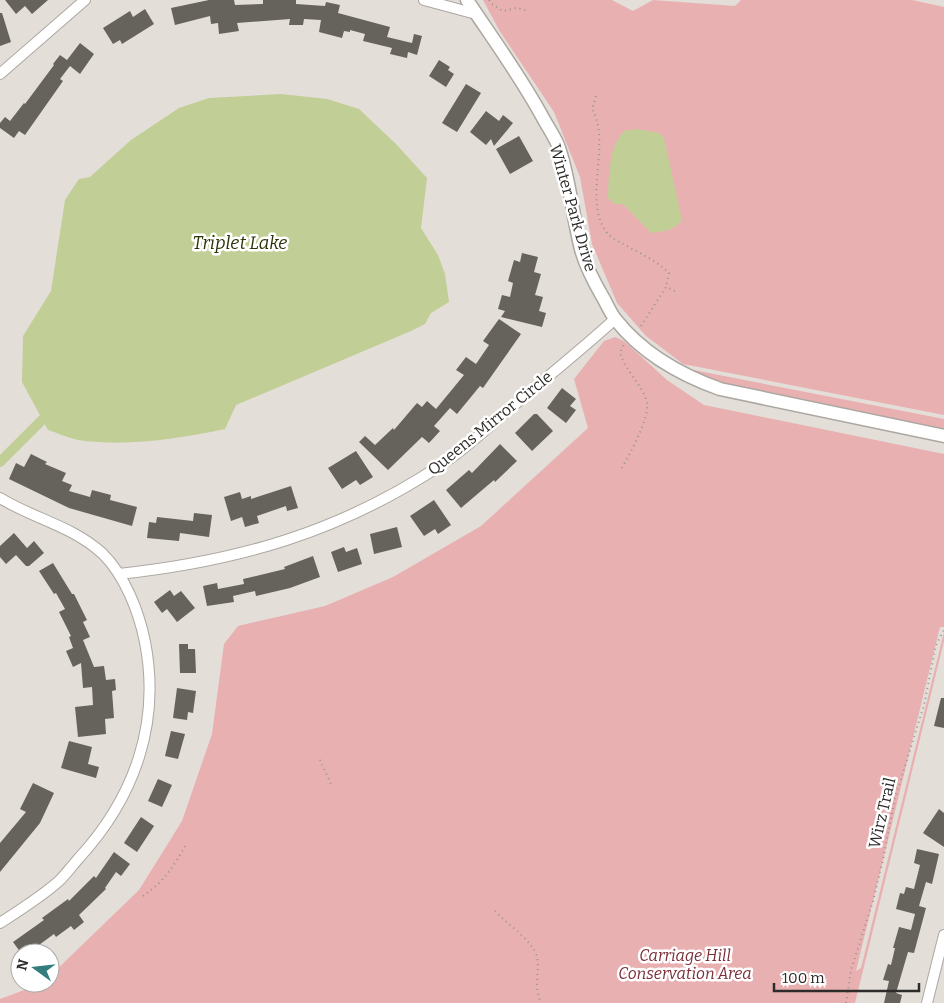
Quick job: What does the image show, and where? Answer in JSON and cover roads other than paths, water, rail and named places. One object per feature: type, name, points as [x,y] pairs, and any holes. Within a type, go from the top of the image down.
[{"type":"street","points":[[0,74],[85,0]]},
{"type":"street","points":[[424,0],[476,14]]},
{"type":"street","name":"Winter Park Drive","points":[[467,0],[531,95],[557,144],[566,171],[582,251],[594,282],[615,319],[631,336],[675,369],[720,389],[944,436]]},
{"type":"street","name":"Queens Mirror Circle","points":[[119,574],[222,559],[311,532],[361,510],[412,484],[444,463],[615,319]]},
{"type":"street","points":[[0,498],[61,526],[85,540],[103,554],[119,574],[143,631],[149,660],[147,730],[138,763],[124,794],[98,837],[59,881],[0,923]]},
{"type":"street","points":[[927,1003],[944,935]]},
{"type":"water","name":"Triplet Lake","points":[[281,94],[327,99],[359,109],[396,144],[427,178],[421,228],[438,255],[445,274],[449,302],[431,313],[425,324],[411,331],[236,405],[225,429],[170,439],[115,443],[78,440],[48,430],[22,382],[23,336],[51,291],[65,200],[79,179],[90,177],[131,140],[179,108],[209,98]]},
{"type":"water","points":[[636,129],[660,133],[664,138],[682,220],[679,224],[668,230],[651,233],[623,204],[614,204],[608,198],[610,162],[615,145],[624,131]]},
{"type":"waterway","points":[[0,462],[42,420]]},
{"type":"park label","name":"Carriage Hill Conservation Area","points":[[685,964]]}]
